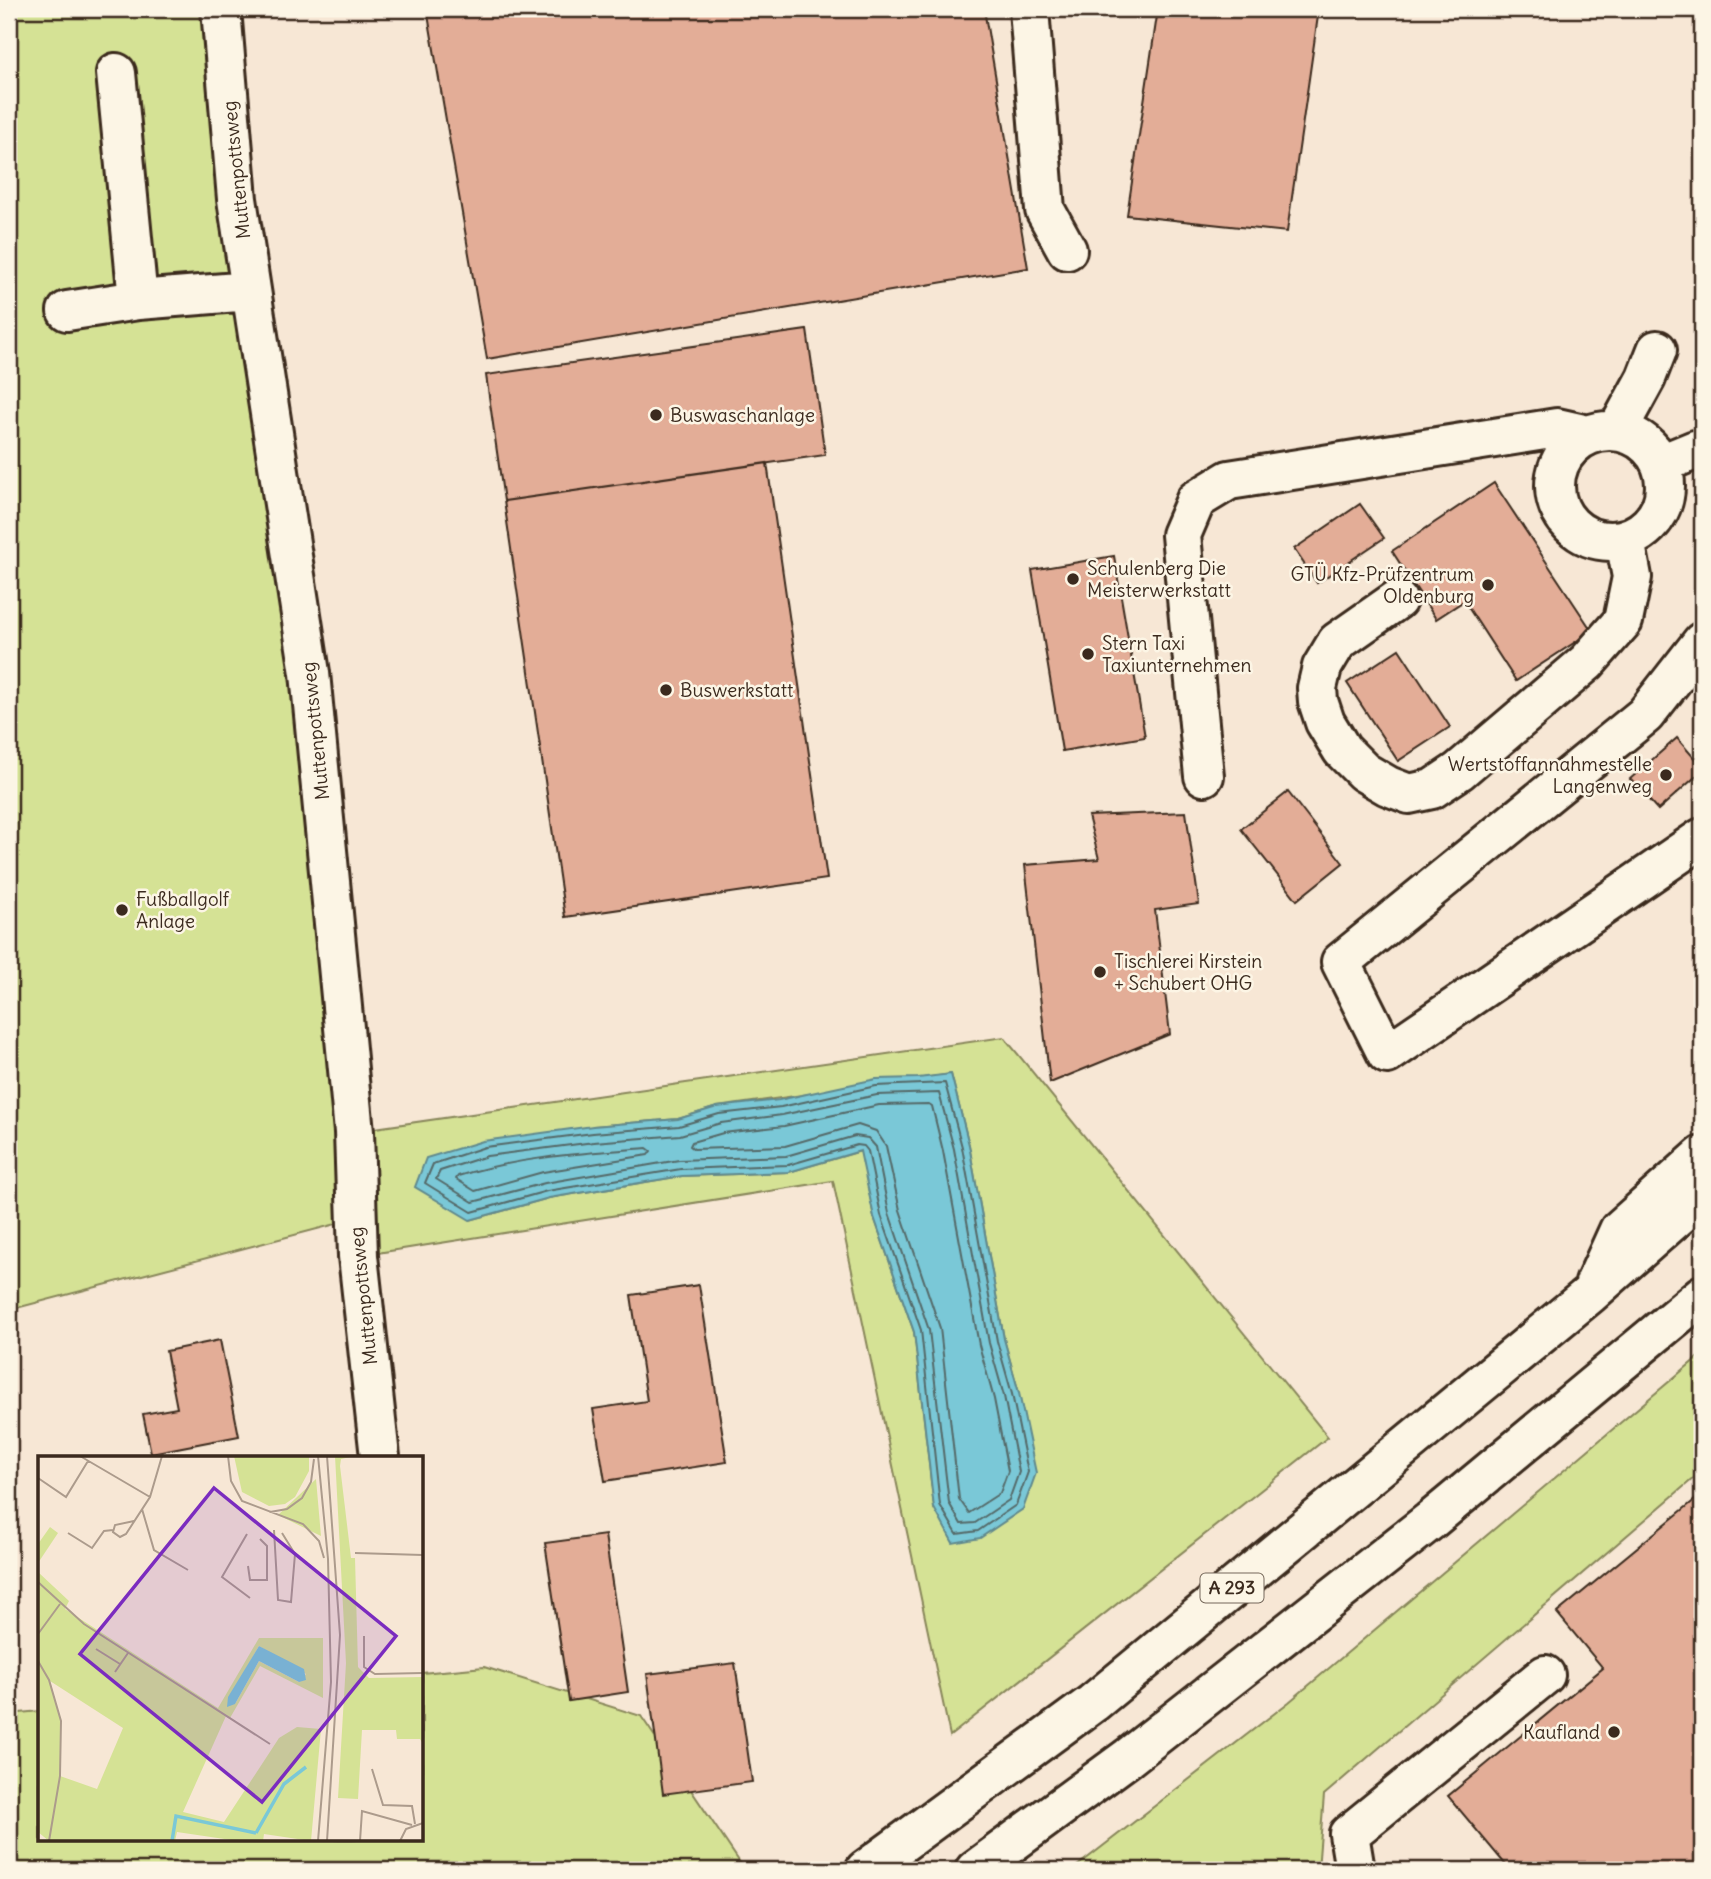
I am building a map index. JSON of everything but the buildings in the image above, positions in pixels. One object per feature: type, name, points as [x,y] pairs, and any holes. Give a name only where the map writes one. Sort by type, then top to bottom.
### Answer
[{"type":"main road","name":"Muttenpottsweg","points":[[221,9],[237,199],[310,673],[354,1132],[357,1243],[380,1456]]},
{"type":"main road","points":[[1029,9],[1045,210],[1067,250]]},
{"type":"main road","points":[[116,73],[138,300]]},
{"type":"main road","points":[[67,311],[138,300],[250,291]]},
{"type":"main road","points":[[1204,776],[1181,535],[1196,500],[1228,480],[1557,428],[1603,433],[1635,437],[1650,449],[1678,457],[1665,482],[1663,501],[1655,517],[1642,531],[1626,540],[1608,541],[1589,537],[1573,528],[1562,513],[1555,496],[1555,477],[1561,460],[1572,445],[1603,433],[1646,378],[1657,350]]},
{"type":"main road","points":[[1397,600],[1338,642],[1322,667],[1317,688],[1325,722],[1342,750],[1364,772],[1409,794],[1432,789],[1459,771],[1587,662],[1623,621],[1632,577],[1626,540]]},
{"type":"main road","points":[[1702,642],[1645,715],[1341,962],[1387,1054],[1702,838]]},
{"type":"main road","points":[[1590,1294],[1619,1230],[1702,1156]]},
{"type":"main road","name":"A 293","points":[[866,1870],[1093,1703],[1590,1294],[1702,1195]]},
{"type":"main road","points":[[975,1870],[1129,1757],[1430,1521],[1702,1295]]},
{"type":"main road","points":[[1355,1870],[1349,1835],[1545,1675]]},
{"type":"green space","points":[[9,9],[221,9],[354,1131],[1004,1037],[1328,1437],[950,1736],[833,1181],[358,1256],[355,1219],[9,1310]],"holes":[[[951,1074],[969,1145],[1004,1339],[1019,1393],[934,1508],[914,1332],[874,1217],[861,1151],[789,1172],[682,1176],[549,1198],[470,1220],[593,1126],[678,1119],[717,1107]]]},
{"type":"green space","points":[[1702,1354],[1702,1471],[1324,1795],[1318,1870],[1072,1870],[1289,1702]]},
{"type":"green space","points":[[484,1667],[641,1716],[745,1870],[9,1870],[9,1714],[38,1711],[38,1840],[424,1840],[424,1673]]},
{"type":"water","points":[[951,1074],[969,1145],[1004,1339],[1036,1473],[1023,1509],[980,1538],[953,1543],[934,1508],[914,1332],[874,1217],[860,1151],[789,1172],[682,1176],[549,1198],[470,1220],[415,1187],[426,1158],[483,1141],[593,1126],[678,1119],[717,1107],[779,1100],[876,1079]]},
{"type":"place","name":"Buswaschanlage","points":[[656,415]]},
{"type":"place","name":"Schulenberg Die Meisterwerkstatt","points":[[1073,579]]},
{"type":"place","name":"GTÜ Kfz-Prüfzentrum Oldenburg","points":[[1488,585]]},
{"type":"place","name":"Stern Taxi Taxiunternehmen","points":[[1088,654]]},
{"type":"place","name":"Buswerkstatt","points":[[666,690]]},
{"type":"place","name":"Wertstoffannahmestelle Langenweg","points":[[1666,775]]},
{"type":"place","name":"Fußballgolf Anlage","points":[[122,910]]},
{"type":"place","name":"Tischlerei Kirstein + Schubert OHG","points":[[1100,972]]},
{"type":"place","name":"Kaufland","points":[[1614,1732]]}]
